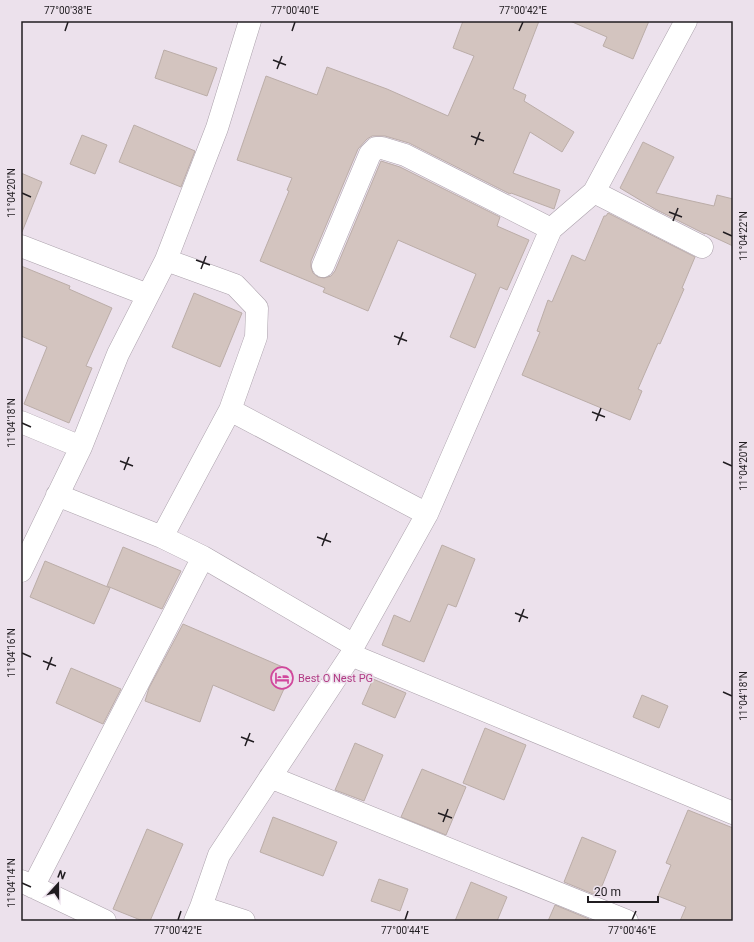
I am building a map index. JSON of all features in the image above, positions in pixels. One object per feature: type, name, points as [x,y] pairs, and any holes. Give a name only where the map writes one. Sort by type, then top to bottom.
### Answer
[{"type":"street","points":[[21,571],[81,447],[118,354],[166,260],[217,128],[250,21]]},
{"type":"street","points":[[244,921],[198,914],[218,855],[352,650],[427,514],[551,229],[594,192],[686,21]]},
{"type":"street","points":[[323,266],[370,154],[376,148],[382,148],[405,155],[551,229]]},
{"type":"street","points":[[594,192],[702,247]]},
{"type":"street","points":[[21,246],[148,295]]},
{"type":"street","points":[[162,537],[230,410],[256,337],[257,308],[235,285],[166,260]]},
{"type":"street","points":[[230,410],[427,514]]},
{"type":"street","points":[[21,422],[81,447]]},
{"type":"street","points":[[57,495],[162,537],[203,557],[352,650],[733,813]]},
{"type":"street","points":[[105,921],[27,884],[203,557]]},
{"type":"street","points":[[270,777],[627,921]]},
{"type":"building","points":[[463,21],[539,21],[513,89],[526,95],[524,101],[574,132],[562,152],[530,132],[513,173],[560,190],[554,209],[511,193],[510,194],[409,143],[385,136],[372,136],[367,139],[358,149],[311,261],[311,267],[313,273],[318,277],[324,278],[331,276],[335,271],[381,161],[400,167],[500,217],[497,226],[529,240],[507,290],[500,287],[475,348],[450,337],[476,274],[398,240],[368,311],[323,292],[325,288],[260,261],[289,191],[287,190],[292,178],[237,160],[266,76],[317,95],[327,67],[387,89],[448,116],[474,56],[453,48]]},
{"type":"building","points":[[570,21],[649,21],[633,59],[603,46],[607,37]]},
{"type":"building","points":[[164,50],[217,68],[207,96],[155,78]]},
{"type":"building","points":[[134,125],[195,151],[181,187],[119,162]]},
{"type":"building","points":[[82,135],[107,145],[95,174],[70,164]]},
{"type":"building","points":[[643,142],[674,157],[656,193],[714,206],[717,195],[733,199],[733,246],[655,209],[620,188]]},
{"type":"building","points":[[21,173],[42,182],[22,232],[21,232]]},
{"type":"building","points":[[608,213],[695,257],[682,288],[684,289],[638,389],[642,391],[630,420],[522,375],[540,332],[537,331],[548,300],[552,302],[572,255],[585,261],[604,216]]},
{"type":"building","points":[[21,266],[70,286],[69,289],[112,308],[86,366],[92,368],[69,423],[24,404],[47,347],[21,336]]},
{"type":"building","points":[[194,293],[242,313],[220,367],[172,347]]},
{"type":"building","points":[[442,545],[475,559],[456,607],[448,604],[424,662],[382,645],[394,615],[410,622]]},
{"type":"building","points":[[123,547],[181,571],[162,609],[107,586]]},
{"type":"building","points":[[45,561],[110,588],[94,624],[30,597]]},
{"type":"building","points":[[183,624],[292,671],[274,711],[213,685],[200,722],[145,701],[149,688]]},
{"type":"building","points":[[71,668],[121,689],[103,724],[56,703]]},
{"type":"building","points":[[373,679],[406,693],[395,718],[362,704]]},
{"type":"building","points":[[642,695],[668,706],[659,728],[633,717]]},
{"type":"building","points":[[485,728],[526,745],[504,800],[463,783]]},
{"type":"building","points":[[355,743],[383,755],[364,801],[335,790]]},
{"type":"building","points":[[422,769],[466,787],[446,835],[401,817]]},
{"type":"building","points":[[688,810],[733,828],[733,921],[680,921],[686,907],[658,896],[671,865],[666,863]]},
{"type":"building","points":[[273,817],[337,842],[323,876],[260,852]]},
{"type":"building","points":[[147,829],[183,844],[150,921],[143,921],[113,909]]},
{"type":"building","points":[[582,837],[616,851],[598,896],[564,882]]},
{"type":"building","points":[[379,879],[408,889],[400,911],[371,901]]},
{"type":"building","points":[[471,882],[507,897],[497,921],[455,921]]},
{"type":"building","points":[[555,905],[589,919],[588,921],[548,921]]},
{"type":"place","name":"Best O Nest PG","points":[[282,678]]}]
